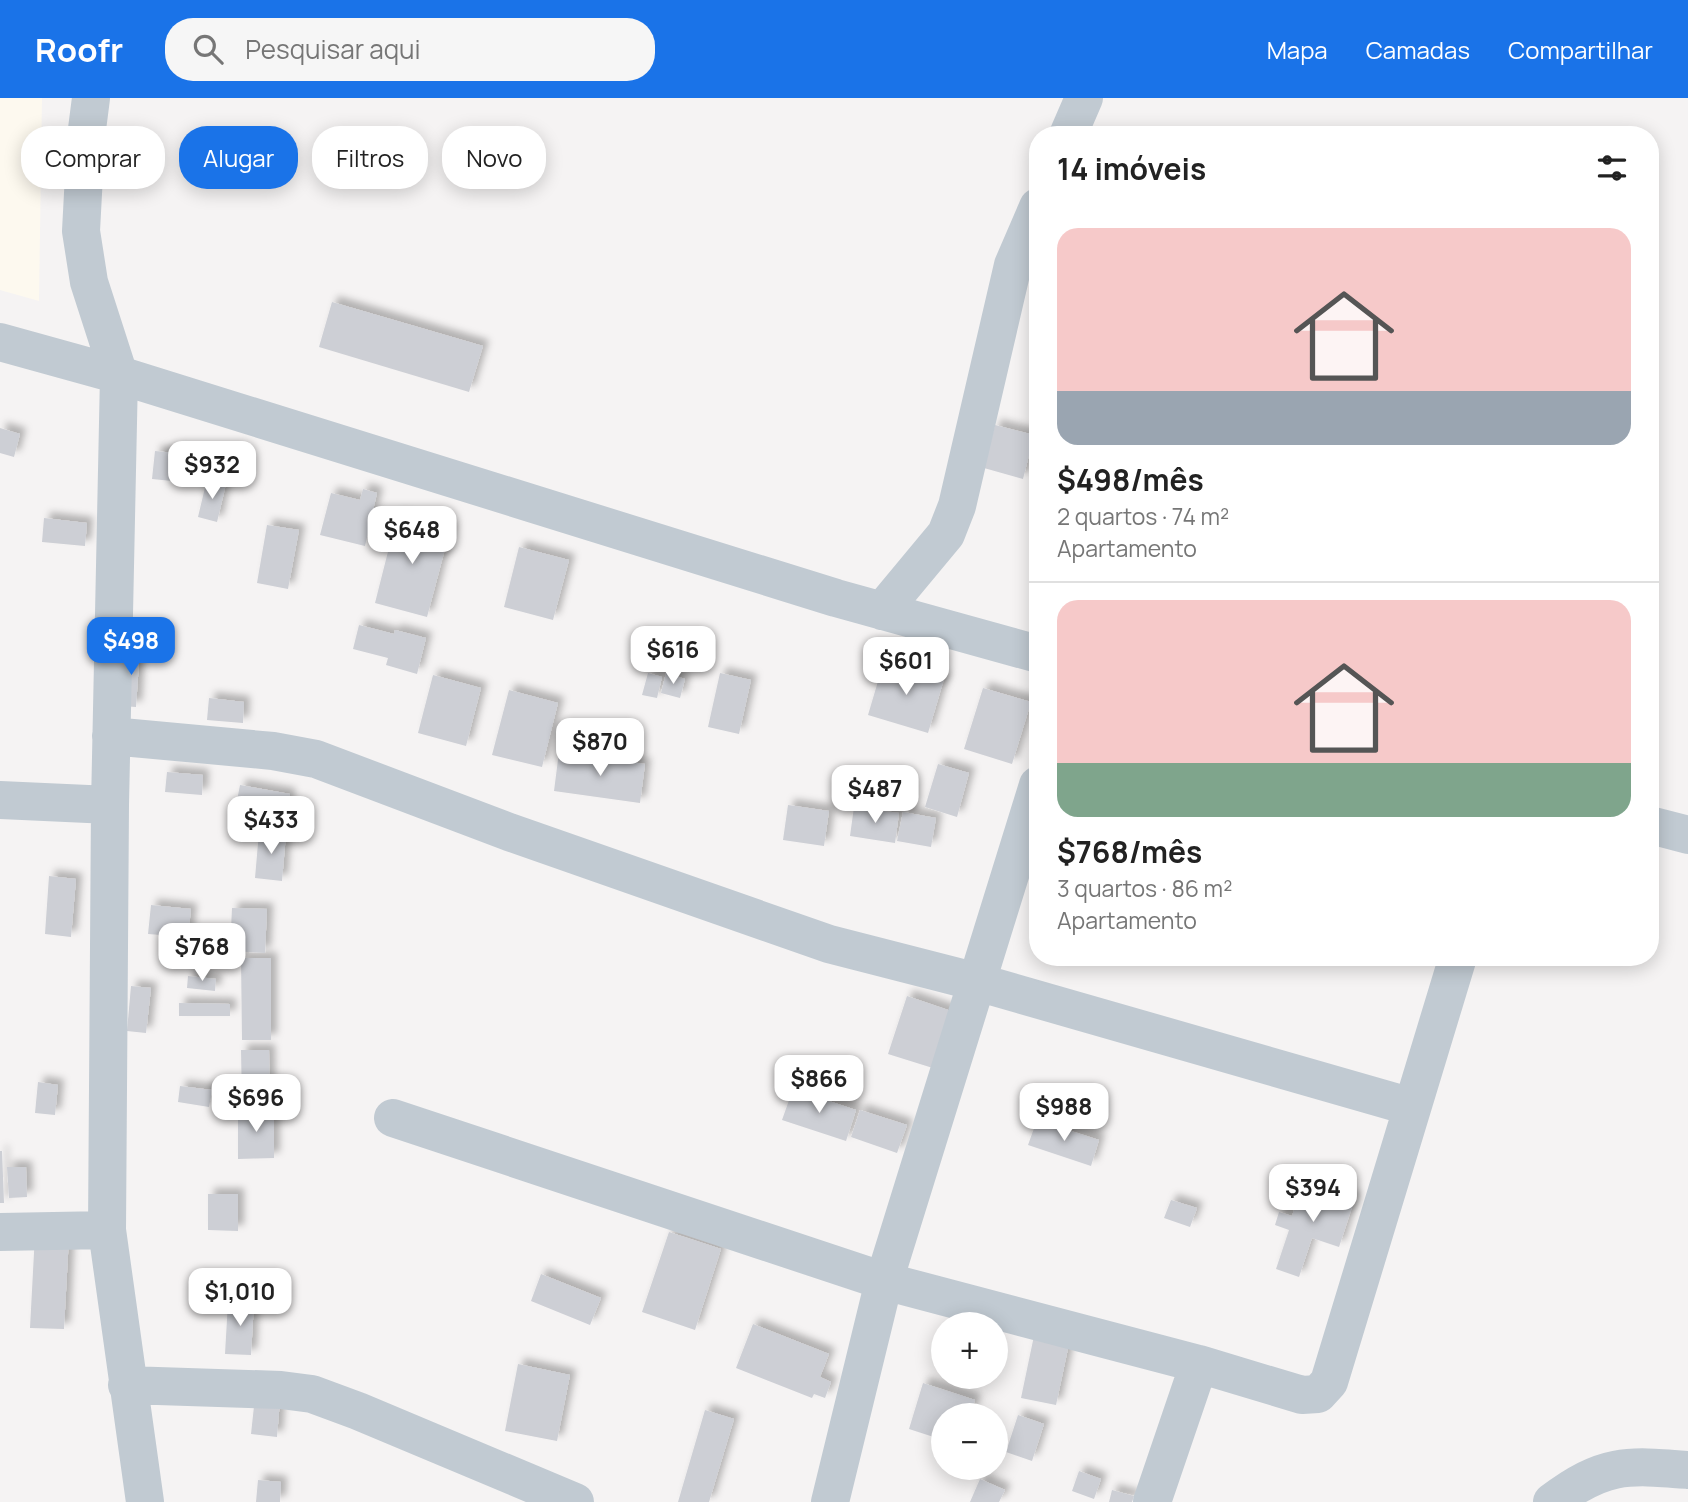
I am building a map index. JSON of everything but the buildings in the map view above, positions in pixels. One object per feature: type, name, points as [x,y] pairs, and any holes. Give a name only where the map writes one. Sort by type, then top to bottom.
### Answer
[{"type":"street","points":[[91,98],[86,137],[82,231],[89,282],[119,375],[110,805],[107,1230],[145,1502]]},
{"type":"street","points":[[1072,126],[1084,98]]},
{"type":"street","points":[[882,611],[946,534],[957,506],[1013,265],[1029,228]]},
{"type":"street","points":[[0,342],[119,375],[882,611],[1029,652]]},
{"type":"street","points":[[111,736],[273,751],[316,759],[509,832],[829,944],[978,982],[1412,1107]]},
{"type":"street","points":[[0,800],[110,805]]},
{"type":"street","points":[[830,1502],[884,1281],[1029,815]]},
{"type":"street","points":[[1659,827],[1688,835]]},
{"type":"street","points":[[393,1118],[884,1281],[1199,1364],[1302,1395],[1318,1394],[1329,1382],[1455,966]]},
{"type":"street","points":[[0,1232],[107,1230]]},
{"type":"street","points":[[1152,1502],[1199,1364]]},
{"type":"street","points":[[127,1385],[281,1390],[312,1394],[358,1410],[575,1502]]},
{"type":"street","points":[[1552,1502],[1601,1472],[1635,1466],[1688,1470]]},
{"type":"shaded area","points":[[0,98],[42,98],[42,126],[21,126],[21,189],[41,189],[39,301],[0,290]]}]
